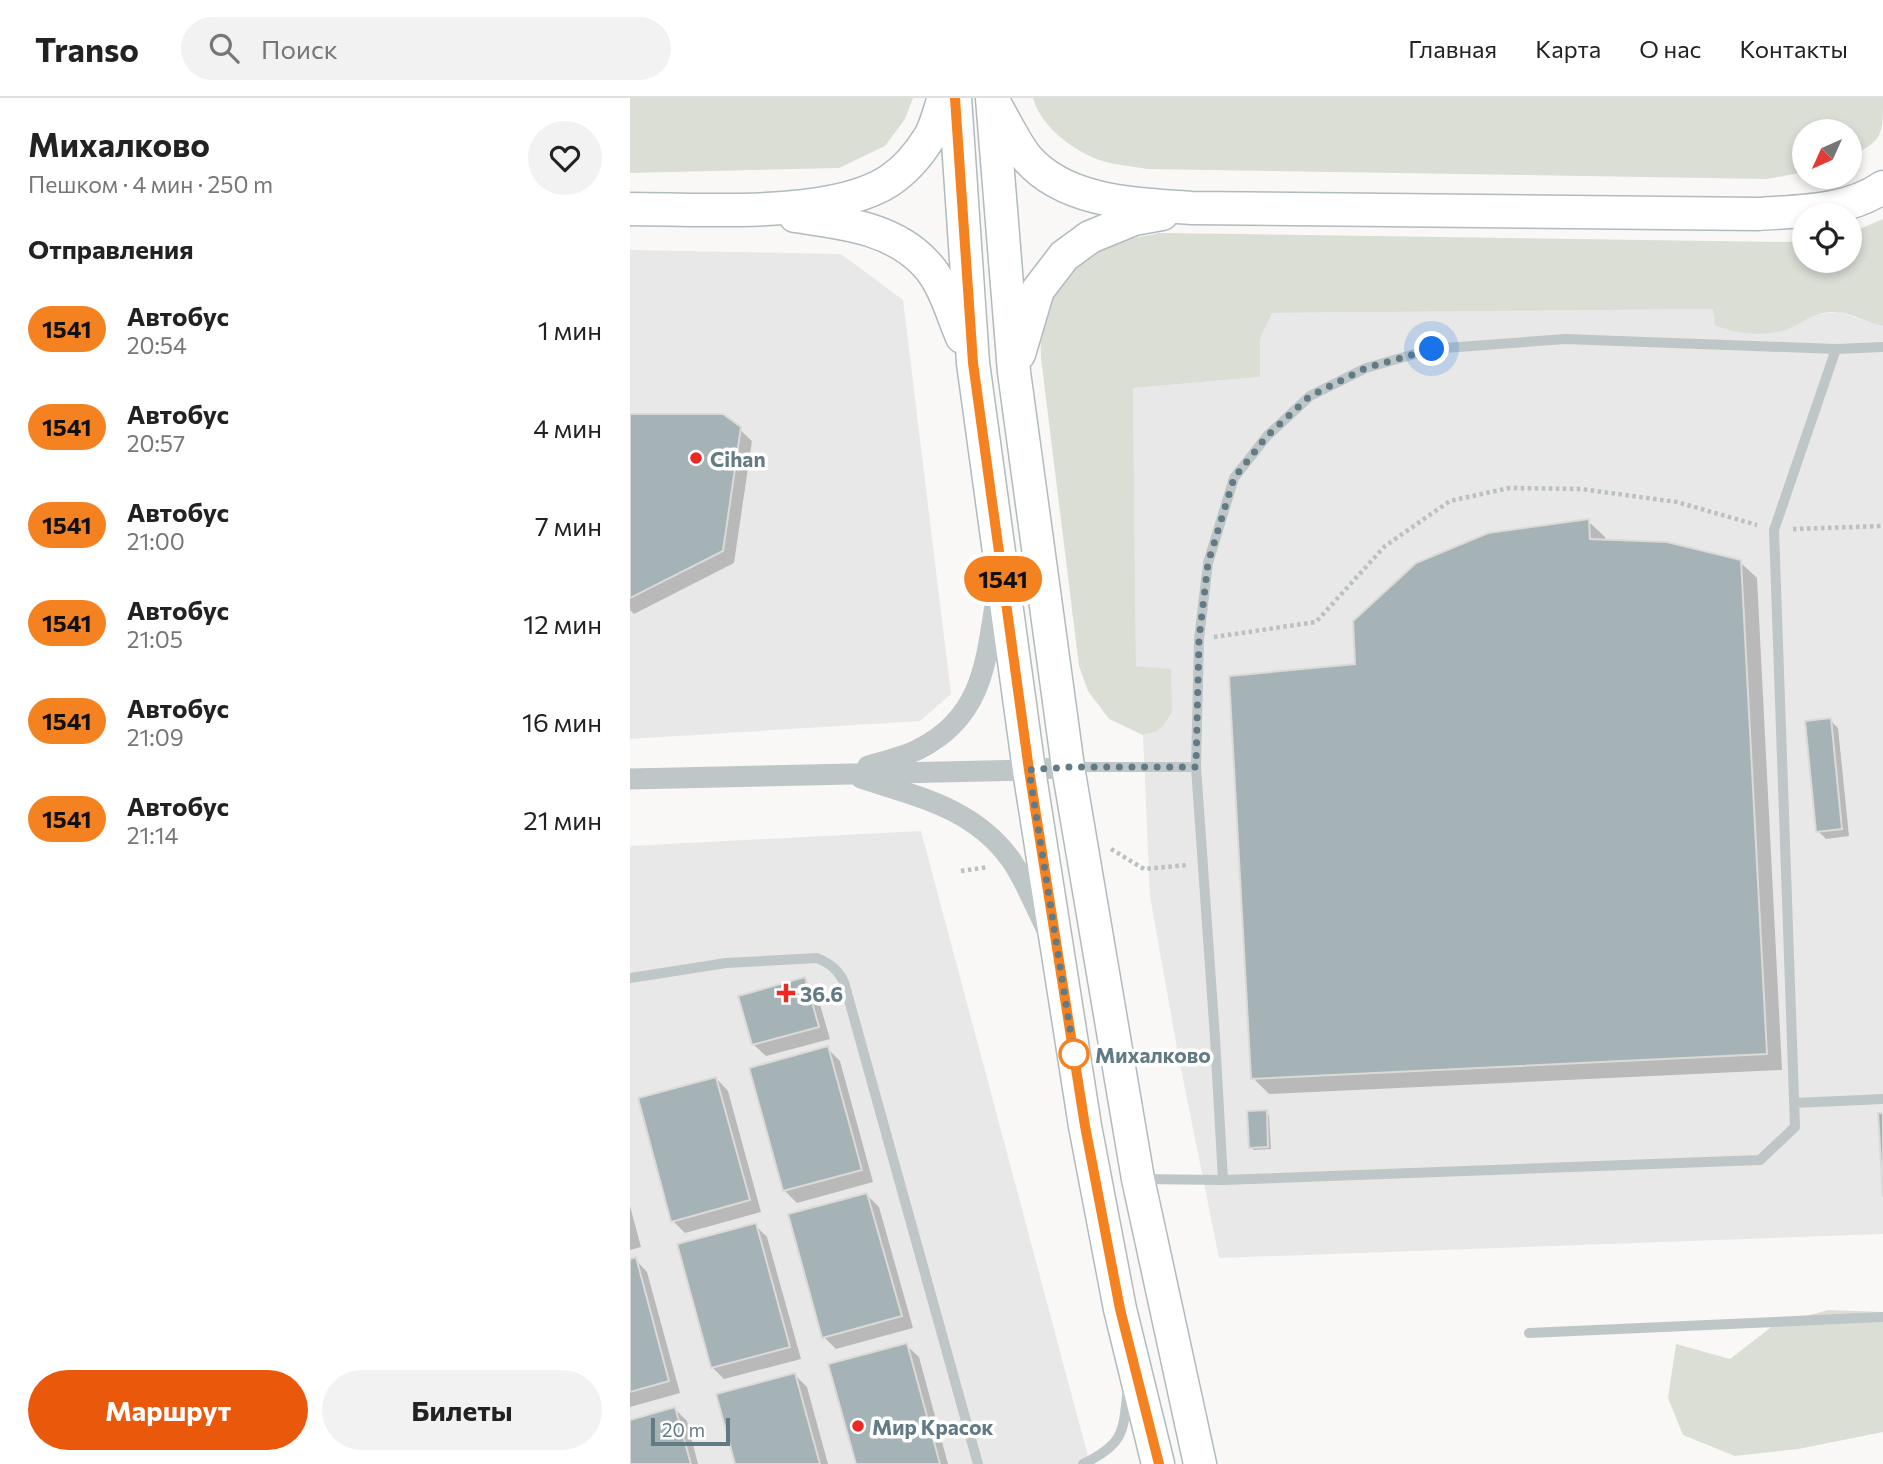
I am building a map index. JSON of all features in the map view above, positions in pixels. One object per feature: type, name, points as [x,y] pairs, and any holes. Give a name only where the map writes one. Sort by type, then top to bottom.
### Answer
[{"type":"street","points":[[630,209],[741,209],[813,205],[858,195],[889,181],[912,161],[931,137],[944,98]]},
{"type":"street","points":[[955,98],[973,363],[1029,770],[1085,1126],[1120,1309],[1158,1464]]},
{"type":"street","points":[[992,98],[1027,158],[1051,178],[1118,203],[1191,208],[1758,214],[1819,210],[1851,203],[1883,187]]},
{"type":"street","points":[[992,98],[1014,372],[1068,767],[1138,1179],[1199,1464]]},
{"type":"street","points":[[1014,372],[1038,290],[1064,257],[1090,237],[1134,219],[1191,208]]},
{"type":"street","points":[[741,209],[867,228],[904,246],[927,265],[939,285],[973,363]]},
{"type":"street","points":[[846,773],[918,750],[948,731],[968,708],[982,677],[1001,569]]},
{"type":"street","points":[[630,779],[1068,767]]},
{"type":"street","points":[[846,773],[943,806],[971,819],[992,837],[1013,862],[1056,948]]},
{"type":"lane","points":[[1223,1181],[1196,767],[1199,639],[1208,563],[1234,478],[1267,436],[1310,396],[1366,368],[1432,349],[1565,339],[1836,349],[1883,347]]},
{"type":"lane","points":[[1138,1179],[1223,1181],[1759,1160],[1795,1127],[1774,530],[1836,349]]},
{"type":"lane","points":[[1068,767],[1196,767]]},
{"type":"lane","points":[[630,978],[726,962],[817,958],[838,971],[844,982],[978,1464]]},
{"type":"lane","points":[[1794,1103],[1883,1099]]},
{"type":"lane","points":[[1529,1333],[1883,1317]]},
{"type":"lane","points":[[1083,1464],[1102,1455],[1116,1444],[1124,1427],[1131,1353]]},
{"type":"path","points":[[1199,639],[1315,622],[1385,546],[1450,501],[1509,488],[1581,489],[1677,502],[1774,530],[1883,526]]},
{"type":"path","points":[[1104,845],[1144,869],[1203,864]]},
{"type":"path","points":[[961,871],[998,865]]},
{"type":"shaded area","points":[[630,98],[913,98],[905,119],[885,146],[839,168],[630,173]]},
{"type":"shaded area","points":[[1033,98],[1883,98],[1879,135],[1862,150],[1862,119],[1792,119],[1792,174],[1767,179],[1148,169],[1100,160],[1075,148],[1049,126]]},
{"type":"shaded area","points":[[1883,219],[1883,326],[1848,314],[1828,312],[1782,331],[1752,334],[1715,325],[1713,309],[1272,313],[1260,339],[1260,377],[1133,388],[1136,666],[1171,669],[1172,712],[1163,726],[1155,732],[1143,735],[1109,719],[1088,691],[1079,666],[1041,358],[1041,331],[1049,303],[1064,278],[1085,257],[1122,240],[1159,233],[1792,242],[1792,273],[1862,273],[1862,228]]},
{"type":"shaded area","points":[[630,250],[841,254],[903,300],[951,694],[920,721],[630,739]]},
{"type":"shaded area","points":[[1714,309],[1716,325],[1790,328],[1811,315],[1838,312],[1883,326],[1883,1234],[1219,1258],[1150,896],[1143,735],[1155,732],[1171,670],[1136,666],[1133,388],[1260,377],[1260,339],[1272,313]]},
{"type":"shaded area","points":[[921,831],[1090,1464],[630,1464],[630,846]]},
{"type":"shaded area","points":[[1828,1310],[1883,1312],[1883,1432],[1798,1449],[1735,1456],[1683,1435],[1668,1398],[1676,1344],[1730,1359],[1774,1325]]},
{"type":"building","points":[[630,414],[723,414],[741,427],[723,551],[630,598]]},
{"type":"building","points":[[1589,519],[1590,539],[1667,542],[1741,560],[1767,1054],[1251,1079],[1229,676],[1355,664],[1353,621],[1416,563],[1488,533]]},
{"type":"building","points":[[1831,718],[1842,829],[1816,832],[1805,721]]},
{"type":"building","points":[[805,977],[819,1027],[752,1045],[738,996]]},
{"type":"building","points":[[828,1046],[862,1170],[783,1191],[749,1068]]},
{"type":"building","points":[[716,1077],[750,1200],[671,1222],[638,1098]]},
{"type":"building","points":[[1267,1110],[1268,1147],[1249,1148],[1247,1111]]},
{"type":"building","points":[[1878,1113],[1883,1113],[1883,1197]]},
{"type":"building","points":[[867,1193],[902,1316],[822,1338],[788,1214]]},
{"type":"building","points":[[756,1223],[790,1347],[711,1368],[677,1244]]},
{"type":"building","points":[[636,1257],[669,1381],[630,1392],[630,1259]]},
{"type":"building","points":[[907,1343],[940,1464],[856,1464],[828,1364]]},
{"type":"building","points":[[795,1373],[820,1464],[735,1464],[716,1394]]},
{"type":"building","points":[[675,1407],[691,1464],[630,1464],[630,1420]]},
{"type":"bus line","name":"1541","points":[[955,98],[973,363],[1029,770],[1085,1126],[1120,1309],[1159,1464]]},
{"type":"place","name":"Cihan","points":[[696,458]]},
{"type":"place","name":"36.6","points":[[786,993]]},
{"type":"place","name":"Михалково","points":[[1074,1054]]},
{"type":"place","name":"Мир Красок","points":[[858,1426]]},
{"type":"route","points":[[1074,1054],[1029,770],[1068,767],[1196,767],[1199,639],[1208,563],[1234,478],[1267,436],[1310,396],[1366,368],[1432,349]]}]
